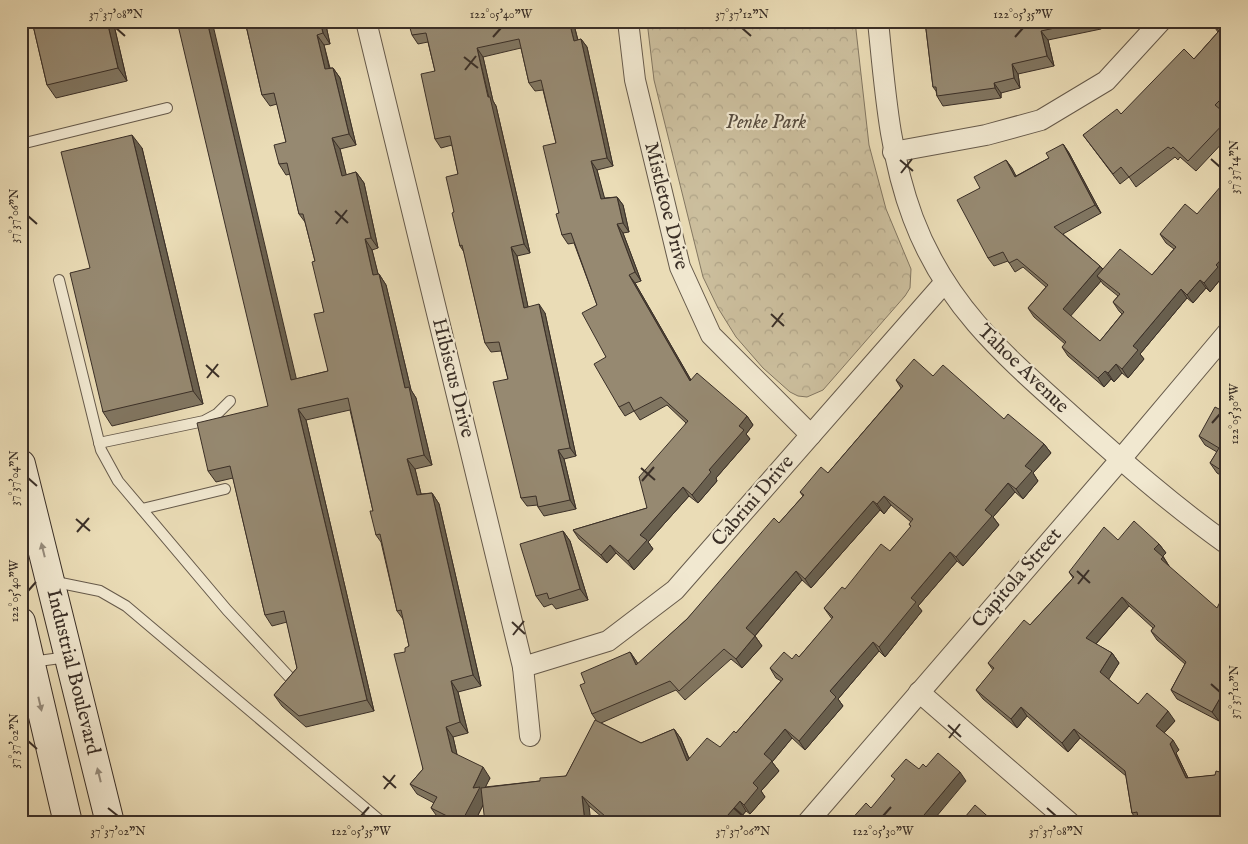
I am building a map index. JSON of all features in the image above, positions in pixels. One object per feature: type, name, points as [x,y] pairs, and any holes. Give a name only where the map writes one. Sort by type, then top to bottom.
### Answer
[{"type":"main road","name":"Industrial Boulevard","points":[[21,464],[110,823]]},
{"type":"main road","name":"Industrial Boulevard","points":[[21,622],[26,663],[68,823]]},
{"type":"street","name":"Hibiscus Drive","points":[[366,21],[523,667],[530,736]]},
{"type":"street","name":"Mistletoe Drive","points":[[628,21],[635,80],[680,267],[711,335],[811,435]]},
{"type":"street","name":"Tahoe Avenue","points":[[878,21],[893,152],[913,219],[945,282],[979,330],[1002,354],[1120,460],[1192,519],[1227,544]]},
{"type":"street","points":[[893,152],[986,135],[1041,120],[1106,81],[1161,21]]},
{"type":"street","name":"Cabrini Drive","points":[[523,667],[608,641],[675,590],[945,282]]},
{"type":"street","name":"Capitola Street","points":[[807,823],[1227,333]]},
{"type":"street","points":[[919,692],[1069,822]]},
{"type":"lane","points":[[21,144],[167,108]]},
{"type":"lane","points":[[59,280],[99,443],[118,481],[227,610],[293,681]]},
{"type":"lane","points":[[99,443],[204,420],[217,414],[230,402]]},
{"type":"lane","points":[[142,509],[225,489]]},
{"type":"lane","points":[[50,581],[100,592],[126,606],[383,823]]},
{"type":"lane","points":[[26,663],[69,657]]},
{"type":"green space","name":"Penke Park","points":[[647,21],[855,21],[869,145],[886,209],[911,269],[910,288],[823,390],[807,397],[798,396],[790,392],[763,368],[736,337],[718,308],[703,277],[654,80]]},
{"type":"building","points":[[32,21],[107,21],[118,68],[47,85]]},
{"type":"building","points":[[177,21],[207,21],[291,380],[328,371],[314,314],[324,312],[312,262],[315,261],[303,214],[299,214],[287,163],[279,164],[274,145],[286,142],[274,93],[262,95],[245,21],[320,21],[323,33],[317,35],[325,69],[333,68],[349,134],[332,138],[342,176],[356,172],[371,238],[365,239],[373,275],[379,274],[405,388],[409,387],[424,455],[407,459],[417,495],[432,493],[473,675],[451,681],[460,722],[446,727],[452,752],[483,767],[473,788],[480,787],[461,823],[431,808],[437,797],[410,784],[423,769],[394,654],[405,652],[405,648],[409,646],[401,610],[397,611],[380,534],[376,535],[370,511],[373,511],[348,398],[298,409],[367,700],[299,716],[274,695],[297,668],[284,611],[265,615],[230,466],[208,471],[197,423],[268,406]]},
{"type":"building","points":[[408,21],[474,21],[474,23],[490,21],[491,24],[502,21],[569,21],[574,41],[581,39],[607,158],[591,161],[601,199],[617,197],[623,223],[617,224],[635,272],[629,275],[690,381],[697,373],[747,416],[739,426],[744,430],[709,470],[711,472],[692,495],[683,487],[640,535],[647,540],[628,561],[610,545],[601,555],[573,530],[647,508],[639,477],[688,421],[661,397],[634,411],[629,402],[619,407],[594,364],[606,357],[582,313],[597,305],[571,233],[562,235],[556,214],[559,213],[543,146],[556,143],[541,80],[529,83],[519,39],[477,48],[524,244],[511,247],[524,308],[539,304],[570,448],[558,450],[570,500],[538,507],[536,496],[521,498],[493,382],[508,379],[499,342],[485,343],[462,245],[460,246],[452,213],[454,212],[446,177],[458,174],[450,136],[435,139],[421,74],[435,71],[426,33],[412,35]]},
{"type":"building","points":[[925,21],[1087,21],[1041,31],[1047,56],[1012,64],[1014,78],[994,83],[995,88],[937,96],[936,87],[933,87]]},
{"type":"building","points":[[1211,21],[1227,21],[1227,93],[1215,105],[1227,115],[1227,120],[1188,161],[1173,147],[1171,149],[1168,147],[1129,177],[1121,167],[1113,174],[1083,135],[1117,109],[1121,114],[1184,49],[1194,59],[1219,31]]},
{"type":"building","points":[[132,135],[193,391],[103,412],[70,273],[90,268],[61,152]]},
{"type":"building","points":[[1063,144],[1095,205],[1054,227],[1100,266],[1063,309],[1100,341],[1124,312],[1113,302],[1120,294],[1097,276],[1120,249],[1152,275],[1176,247],[1160,234],[1185,204],[1197,214],[1227,179],[1227,253],[1216,265],[1218,267],[1204,283],[1200,280],[1187,295],[1181,289],[1133,346],[1138,350],[1122,369],[1116,364],[1108,373],[1105,371],[1098,378],[1062,347],[1066,342],[1028,308],[1048,285],[1017,259],[1009,263],[1003,252],[988,258],[957,200],[980,188],[974,177],[1006,160],[1015,177],[1049,158],[1046,153]]},
{"type":"building","points":[[914,359],[933,376],[943,365],[1004,419],[1008,414],[1044,444],[1025,466],[1032,471],[1016,489],[1008,483],[985,510],[992,516],[956,557],[950,552],[911,598],[916,602],[879,647],[873,642],[830,691],[836,697],[799,741],[785,729],[764,754],[772,761],[753,783],[758,788],[744,805],[740,801],[721,823],[716,823],[712,819],[709,823],[613,823],[582,796],[585,823],[485,823],[481,788],[540,781],[540,778],[566,776],[595,720],[641,743],[674,729],[687,761],[707,738],[720,747],[734,731],[736,733],[783,679],[770,668],[784,652],[792,659],[796,654],[799,657],[833,617],[824,608],[842,587],[845,589],[881,544],[890,551],[911,526],[909,524],[913,519],[884,496],[877,504],[873,501],[805,579],[796,571],[746,628],[755,636],[736,659],[724,649],[679,691],[670,681],[592,714],[580,685],[585,683],[581,673],[630,652],[636,665],[687,619],[774,518],[779,523],[804,495],[800,492],[821,467],[828,473],[903,386],[896,380]]},
{"type":"building","points":[[1215,407],[1227,413],[1227,474],[1210,463],[1219,448],[1199,436]]},
{"type":"building","points":[[1134,521],[1159,544],[1154,549],[1163,557],[1161,559],[1217,608],[1220,602],[1227,606],[1227,686],[1212,712],[1171,690],[1186,662],[1151,631],[1155,626],[1122,597],[1086,638],[1112,653],[1100,672],[1138,704],[1147,693],[1168,711],[1156,726],[1173,740],[1170,744],[1186,778],[1215,775],[1216,771],[1227,774],[1227,823],[1139,823],[1137,812],[1132,813],[1125,771],[1074,729],[1062,743],[1021,707],[1011,719],[976,690],[994,668],[988,663],[1024,620],[1030,625],[1074,577],[1069,572],[1104,527],[1118,540]]},
{"type":"building","points":[[563,531],[580,589],[549,599],[547,593],[536,596],[520,544]]},
{"type":"building","points":[[938,753],[960,772],[924,815],[934,823],[852,823],[850,821],[866,803],[871,808],[895,779],[891,776],[906,759],[919,769],[923,764],[926,767]]},
{"type":"building","points":[[975,805],[994,822],[960,823]]}]
